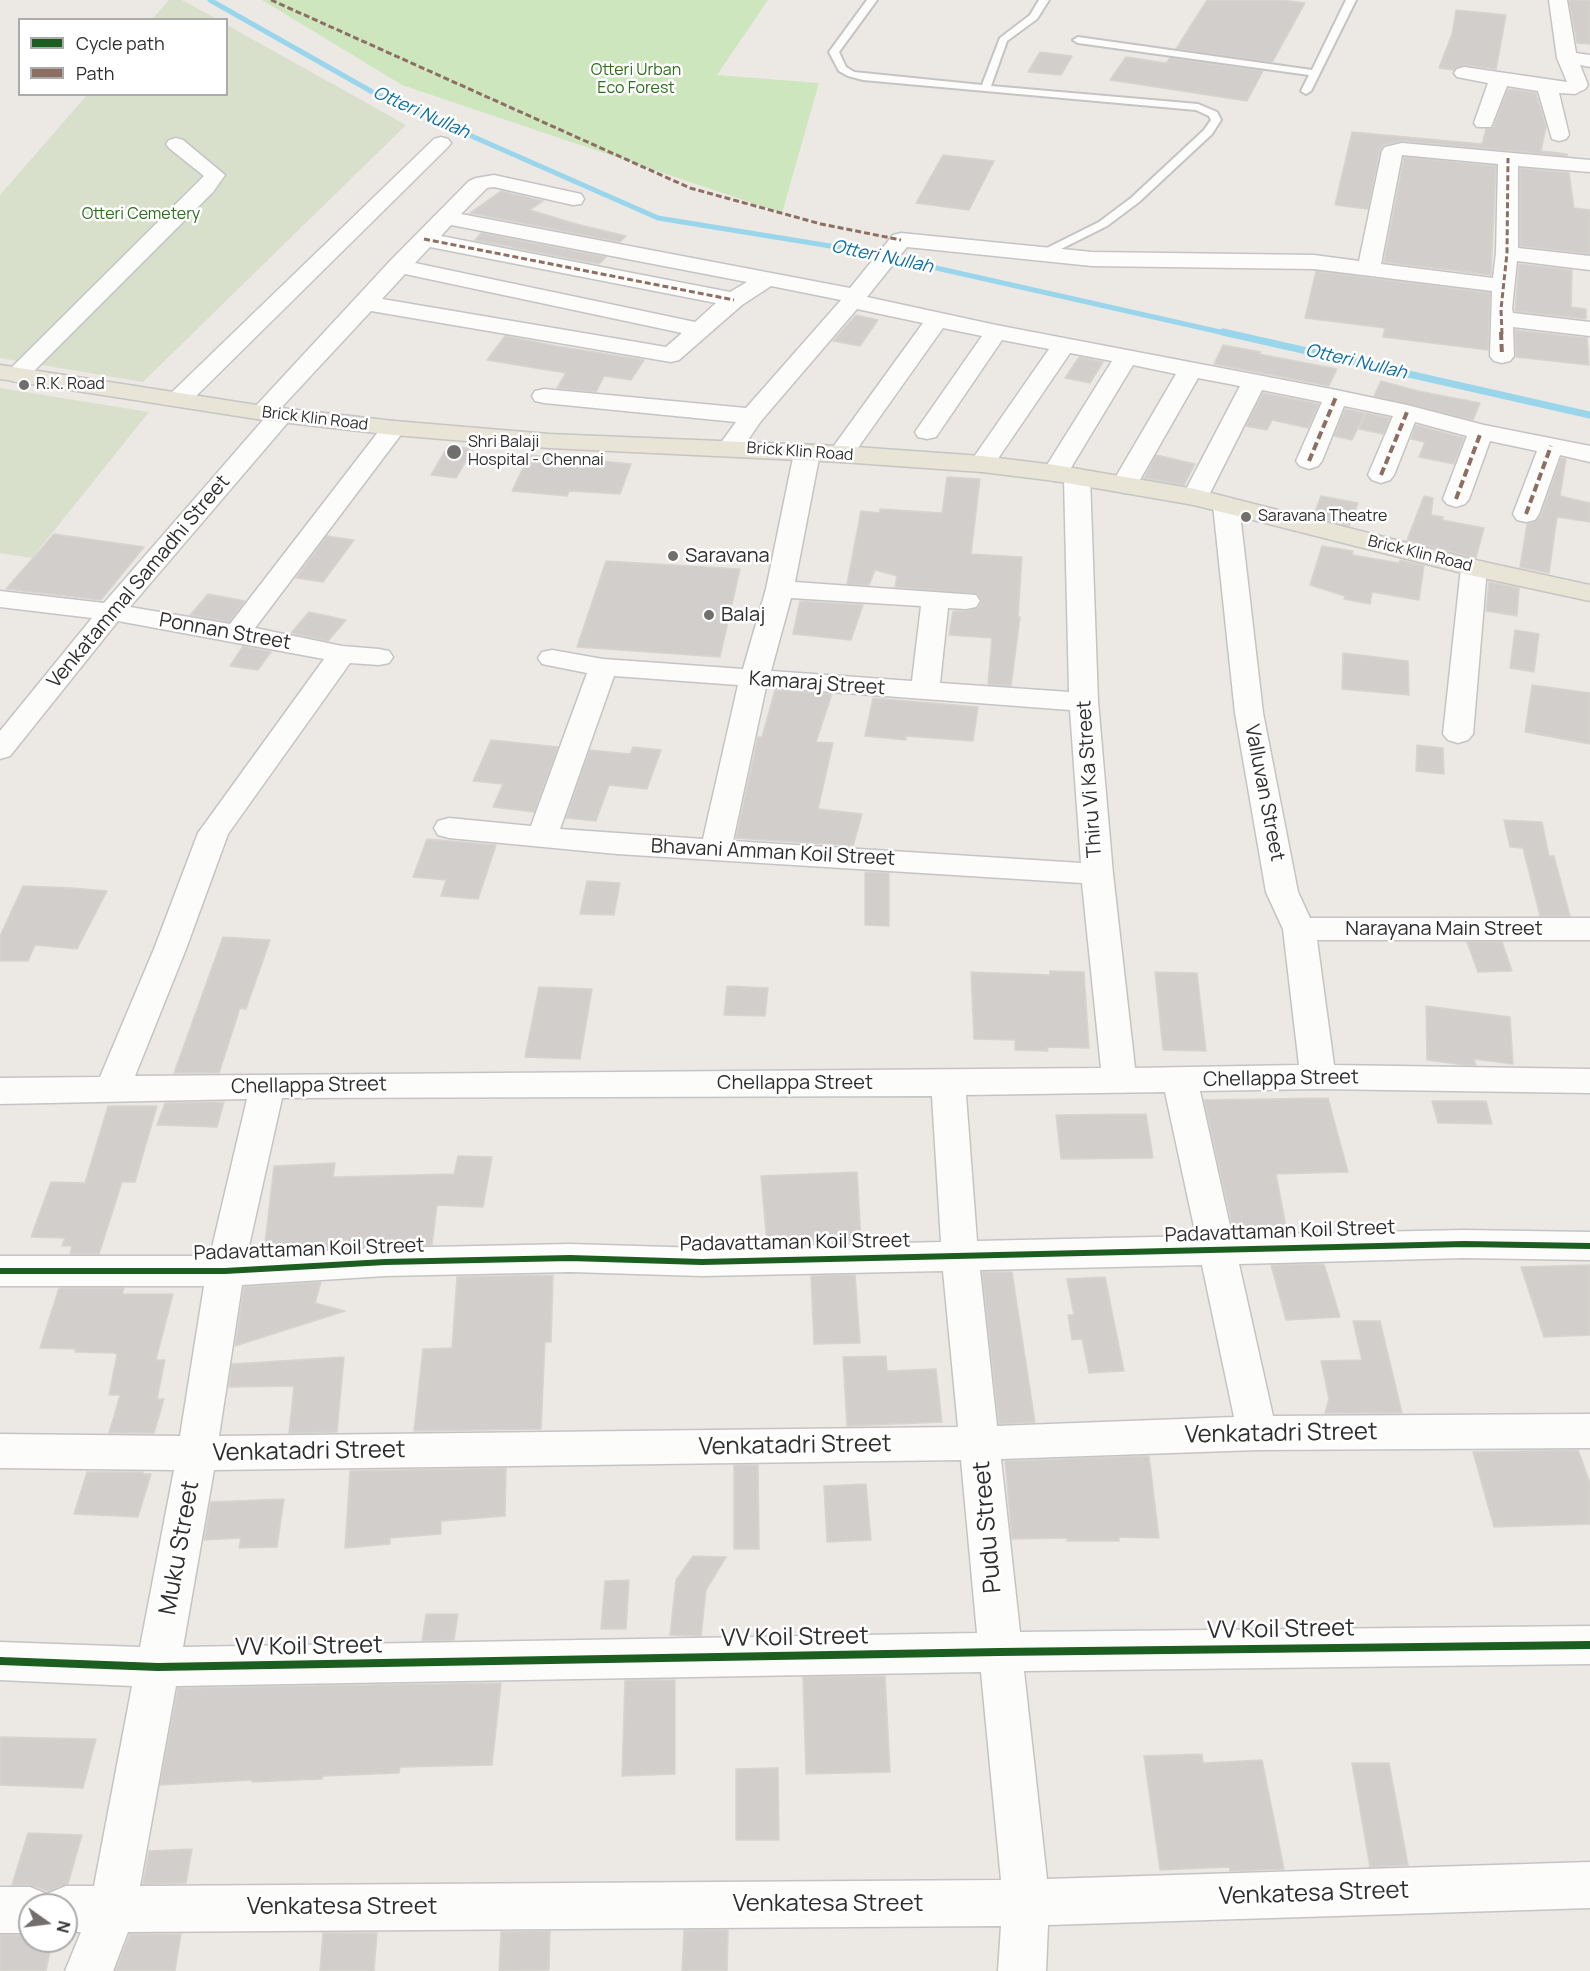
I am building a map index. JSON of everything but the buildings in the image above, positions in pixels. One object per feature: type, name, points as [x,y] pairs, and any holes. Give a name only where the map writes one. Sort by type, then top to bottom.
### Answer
[{"type":"main road","name":"Brick Klin Road","points":[[8,373],[272,415],[394,428],[549,441],[841,454],[982,464],[1066,475],[1195,497],[1474,568],[1590,593]]},
{"type":"street","points":[[1464,73],[1568,89],[1578,85],[1567,58],[1558,0]]},
{"type":"street","points":[[1567,58],[1590,61]]},
{"type":"street","points":[[1484,123],[1499,79]]},
{"type":"street","points":[[1547,86],[1559,135]]},
{"type":"street","points":[[179,399],[441,143]]},
{"type":"street","points":[[8,373],[206,188],[215,175],[176,144]]},
{"type":"street","points":[[1369,269],[1392,151],[1402,149],[1590,166]]},
{"type":"street","points":[[1502,356],[1501,309],[1507,253],[1508,158]]},
{"type":"street","name":"Venkatammal Samadhi Street","points":[[0,750],[365,303],[476,185],[494,181],[572,208]]},
{"type":"street","points":[[445,216],[768,278],[937,320],[1336,397],[1407,412],[1481,432],[1590,454]]},
{"type":"street","points":[[628,231],[675,241]]},
{"type":"street","points":[[424,238],[734,300]]},
{"type":"street","points":[[730,448],[752,416],[902,240],[1041,255],[1113,260],[1314,262],[1502,286]]},
{"type":"street","points":[[1507,253],[1590,263]]},
{"type":"street","points":[[398,266],[700,330]]},
{"type":"street","points":[[365,303],[672,355],[734,300],[768,278]]},
{"type":"street","points":[[1502,319],[1590,329]]},
{"type":"street","points":[[841,454],[937,320]]},
{"type":"street","points":[[927,432],[996,332]]},
{"type":"street","points":[[982,464],[1064,345]]},
{"type":"street","points":[[1066,475],[1126,357]]},
{"type":"street","points":[[1124,485],[1191,369]]},
{"type":"street","points":[[1195,497],[1254,381]]},
{"type":"street","points":[[544,396],[752,416]]},
{"type":"street","points":[[1309,461],[1336,397]]},
{"type":"street","points":[[1382,475],[1407,412]]},
{"type":"street","points":[[237,633],[394,428]]},
{"type":"street","points":[[1456,499],[1481,432]]},
{"type":"street","points":[[1526,514],[1551,446]]},
{"type":"street","points":[[716,848],[754,679],[780,589],[807,453]]},
{"type":"street","name":"Thiru Vi Ka Street","points":[[1066,475],[1097,874],[1119,1080]]},
{"type":"street","name":"Valluvan Street","points":[[1226,505],[1249,713],[1282,892],[1299,929],[1318,1077]]},
{"type":"street","points":[[1458,734],[1474,568]]},
{"type":"street","points":[[780,589],[966,600]]},
{"type":"street","name":"Ponnan Street","points":[[0,599],[111,612],[237,633],[342,654],[379,657]]},
{"type":"street","points":[[924,691],[936,599]]},
{"type":"street","points":[[112,1089],[170,949],[213,833],[342,654]]},
{"type":"street","name":"Kamaraj Street","points":[[552,658],[603,668],[1084,702]]},
{"type":"street","points":[[542,837],[603,668]]},
{"type":"street","name":"Bhavani Amman Koil Street","points":[[448,828],[617,844],[716,848],[1097,874]]},
{"type":"street","name":"Narayana Main Street","points":[[1299,929],[1590,929]]},
{"type":"street","name":"Chellappa Street","points":[[0,1091],[267,1086],[948,1083],[1318,1077],[1590,1081]]},
{"type":"street","points":[[1180,1080],[1257,1433]]},
{"type":"street","name":"Pudu Street","points":[[948,1083],[960,1257],[1026,1903],[1022,1971]]},
{"type":"street","name":"Muku Street","points":[[89,1971],[113,1909],[197,1453],[225,1271],[267,1086]]},
{"type":"street","name":"Padavattaman Koil Street","points":[[0,1271],[225,1271],[385,1262],[570,1258],[702,1262],[1464,1244],[1590,1246]]},
{"type":"street","name":"Venkatadri Street","points":[[0,1451],[197,1453],[980,1443],[1257,1433],[1590,1431]]},
{"type":"street","name":"VV Koil Street","points":[[0,1661],[158,1667],[999,1652],[1590,1645]]},
{"type":"street","name":"Venkatesa Street","points":[[78,1909],[1026,1903],[1590,1885]]},
{"type":"street","points":[[0,1910],[18,1910]]},
{"type":"lane","points":[[872,0],[834,52],[842,69],[863,77],[1198,107],[1207,110],[1216,120],[1208,132],[1135,200],[1103,224],[1041,255]]},
{"type":"lane","points":[[986,88],[988,76],[1003,40],[1034,17],[1044,0]]},
{"type":"lane","points":[[1306,90],[1351,0]]},
{"type":"lane","points":[[1078,40],[1315,74]]},
{"type":"green space","points":[[169,0],[182,0],[215,18],[153,18]]},
{"type":"green space","name":"Otteri Urban Eco Forest","points":[[262,0],[768,0],[717,75],[819,83],[782,213],[402,85]]},
{"type":"green space","name":"Otteri Cemetery","points":[[228,26],[406,125],[143,382],[0,358],[0,195],[86,96],[228,96]]},
{"type":"green space","points":[[0,388],[149,412],[32,558],[0,553]]},
{"type":"waterway","name":"Otteri Nullah","points":[[210,0],[376,94],[658,218],[861,251],[1229,334]]},
{"type":"waterway","name":"Otteri Nullah","points":[[1223,332],[1590,415]]},
{"type":"marked path","points":[[271,0],[690,188],[821,224],[901,240]]},
{"type":"marked path","points":[[1502,356],[1501,309],[1507,253],[1508,158]]},
{"type":"marked path","points":[[424,239],[734,300]]},
{"type":"marked path","points":[[1309,461],[1336,397]]},
{"type":"marked path","points":[[1381,475],[1407,412]]},
{"type":"marked path","points":[[1456,499],[1481,432]]},
{"type":"marked path","points":[[1526,514],[1551,446]]},
{"type":"cycle path","points":[[0,1271],[225,1271],[385,1262],[570,1258],[702,1262],[1464,1244],[1590,1246]]},
{"type":"cycle path","points":[[0,1661],[158,1667],[999,1652],[1590,1645]]},
{"type":"place","name":"R.K. Road","points":[[24,385]]},
{"type":"place","name":"Shri Balaji Hospital - Chennai","points":[[454,452]]},
{"type":"place","name":"Saravana Theatre","points":[[1246,517]]},
{"type":"place","name":"Saravana","points":[[673,556]]},
{"type":"place","name":"Balaj","points":[[709,615]]}]
